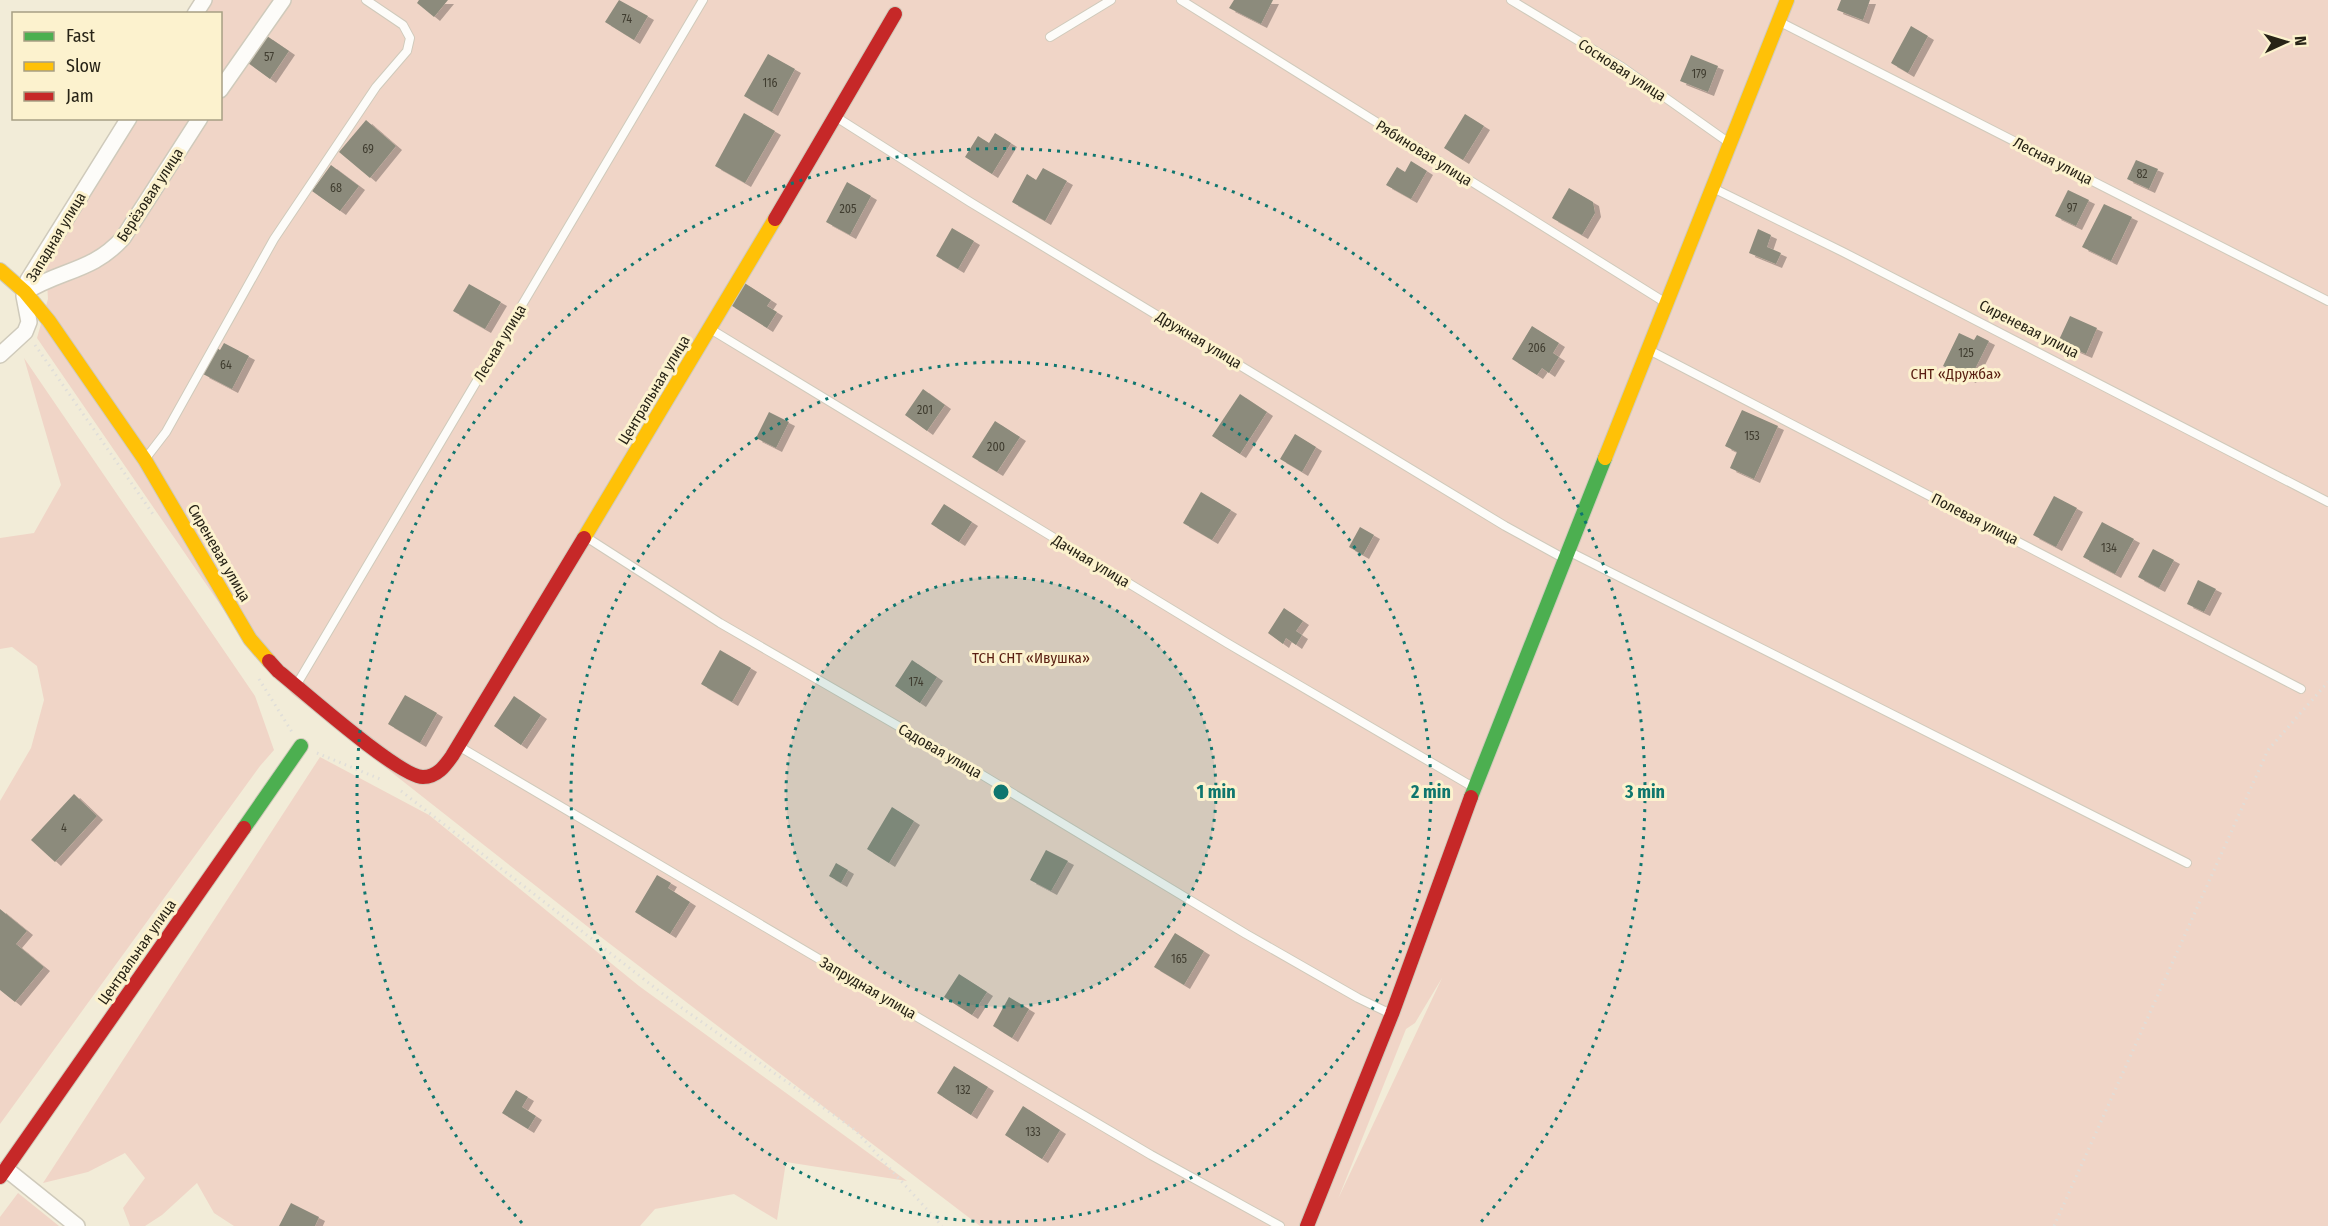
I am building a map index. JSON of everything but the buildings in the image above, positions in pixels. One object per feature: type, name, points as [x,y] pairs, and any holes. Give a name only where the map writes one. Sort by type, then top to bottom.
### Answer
[{"type":"street","points":[[222,87],[283,0]]},
{"type":"street","points":[[1307,1226],[1392,1014],[1474,788],[1787,0]]},
{"type":"street","name":"Центральная улица","points":[[432,777],[445,767],[585,537],[895,14]]},
{"type":"street","name":"Западная улица","points":[[25,332],[29,322],[24,296],[28,280],[128,120]]},
{"type":"street","name":"Берёзовая улица","points":[[26,292],[45,280],[90,265],[113,249],[123,238],[199,120]]},
{"type":"street","name":"Сиреневая улица","points":[[0,270],[26,292],[66,345],[145,460],[250,639],[278,671],[394,765],[405,772],[425,778],[432,777]]},
{"type":"street","points":[[0,355],[25,332]]},
{"type":"street","name":"Центральная улица","points":[[3,1173],[301,746]]},
{"type":"street","points":[[3,1173],[77,1226]]},
{"type":"lane","points":[[145,460],[166,432],[274,239],[376,87],[407,51],[410,38],[403,25],[366,0]]},
{"type":"lane","name":"Лесная улица","points":[[297,686],[704,0]]},
{"type":"lane","points":[[1050,37],[1111,0]]},
{"type":"lane","name":"Рябиновая улица","points":[[1181,0],[1667,304]]},
{"type":"lane","name":"Сосновая улица","points":[[1511,0],[1622,68],[1730,144]]},
{"type":"lane","name":"Лесная улица","points":[[1779,22],[2328,301]]},
{"type":"lane","name":"Дружная улица","points":[[835,117],[970,202],[1505,526],[2187,863]]},
{"type":"lane","name":"Сиреневая улица","points":[[1713,188],[1843,252],[2328,502]]},
{"type":"lane","name":"Дачная улица","points":[[710,329],[1227,643],[1474,788]]},
{"type":"lane","name":"Полевая улица","points":[[1649,350],[2301,689]]},
{"type":"lane","name":"Садовая улица","points":[[585,537],[720,623],[969,767],[1246,934],[1358,998],[1392,1014]]},
{"type":"lane","name":"Запрудная улица","points":[[458,746],[1151,1155],[1280,1226]]},
{"type":"path","points":[[25,332],[159,524]]},
{"type":"path","points":[[256,675],[301,746],[381,779]]},
{"type":"path","points":[[2055,1226],[2268,750],[2328,682]]},
{"type":"path","points":[[400,791],[672,1001],[855,1130],[942,1226]]},
{"type":"green space","points":[[213,0],[2328,0],[2328,1226],[980,1226],[597,934],[292,694],[250,648],[37,338],[48,299],[46,267],[137,120],[222,120],[222,12],[205,12]],"holes":[[[1442,978],[1338,1199],[1406,1029],[1415,1023]]]},
{"type":"green space","points":[[24,358],[255,696],[274,750],[260,766],[0,1124],[0,801],[31,748],[44,700],[37,666],[12,647],[0,649],[0,538],[34,533],[61,485]]},
{"type":"green space","points":[[320,757],[429,815],[639,986],[907,1181],[786,1162],[777,1220],[734,1194],[655,1209],[640,1226],[234,1226],[214,1213],[197,1183],[162,1215],[145,1226],[130,1226],[123,1208],[145,1178],[125,1153],[88,1172],[43,1183]]},
{"type":"green space","points":[[18,1193],[59,1226],[0,1226],[0,1217]]},
{"type":"traffic: fast","points":[[1471,797],[1605,458]]},
{"type":"traffic: fast","points":[[244,828],[301,746]]},
{"type":"traffic: slow","points":[[1605,458],[1787,0]]},
{"type":"traffic: slow","points":[[584,538],[775,219]]},
{"type":"traffic: slow","points":[[0,270],[25,292],[49,321],[145,460],[250,639],[269,661]]},
{"type":"traffic: jam","points":[[775,219],[895,14]]},
{"type":"traffic: jam","points":[[269,661],[278,671],[373,749],[411,773],[428,777],[443,767],[452,756],[584,538]]},
{"type":"traffic: jam","points":[[1307,1226],[1392,1014],[1471,797]]},
{"type":"traffic: jam","points":[[0,1177],[244,828]]},
{"type":"park label","name":"СНТ «Дружба»","points":[[1956,374]]},
{"type":"park label","name":"ТСН СНТ «Ивушка»","points":[[1031,658]]}]
